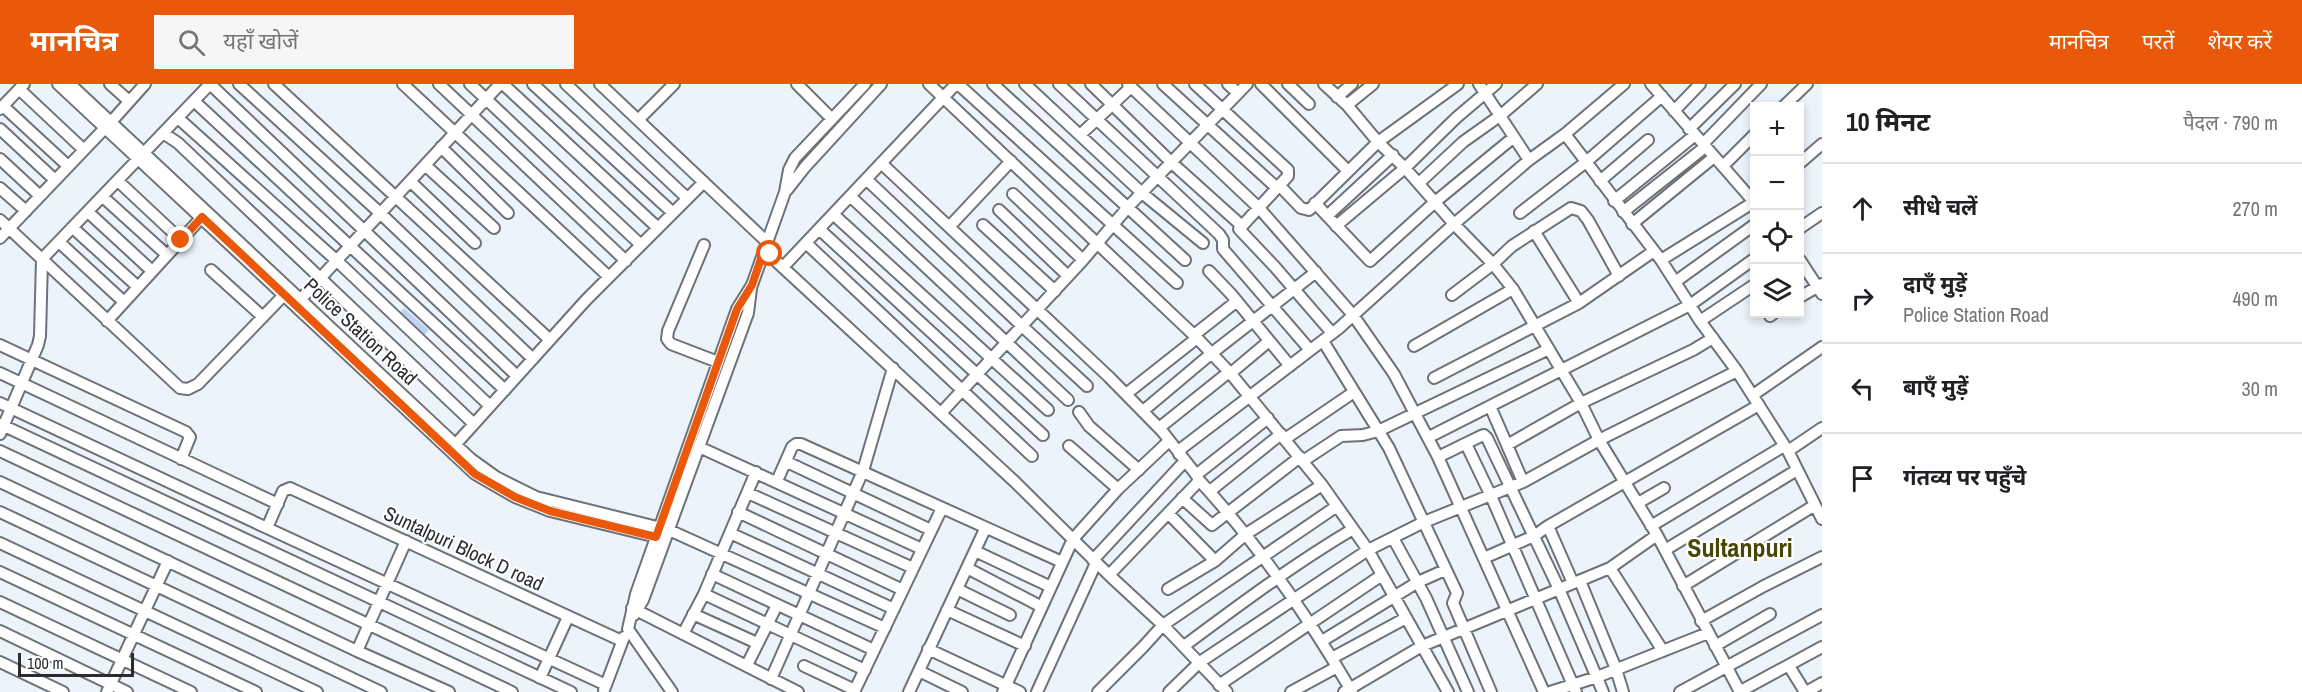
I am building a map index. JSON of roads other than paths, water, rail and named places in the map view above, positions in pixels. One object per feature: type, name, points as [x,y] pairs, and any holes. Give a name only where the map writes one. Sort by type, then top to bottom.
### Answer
[{"type":"street","name":"Police Station Road","points":[[58,84],[108,125],[300,299],[471,459],[496,477],[536,497],[662,534]]},
{"type":"street","name":"Police Station Road","points":[[70,84],[108,125]]},
{"type":"street","points":[[110,84],[129,101]]},
{"type":"street","points":[[518,376],[210,84],[42,259],[40,336],[33,361],[1,428],[380,601],[570,692]]},
{"type":"street","points":[[239,84],[380,213],[533,359]]},
{"type":"street","points":[[274,84],[550,340]]},
{"type":"street","points":[[404,84],[609,278]]},
{"type":"street","points":[[439,84],[626,261]]},
{"type":"street","points":[[470,84],[641,245]]},
{"type":"street","points":[[300,299],[502,84],[658,228]]},
{"type":"street","points":[[533,84],[673,213]]},
{"type":"street","points":[[566,84],[687,198]]},
{"type":"street","points":[[600,84],[704,182],[784,266],[1163,625],[1223,688],[1311,622],[1382,575]]},
{"type":"street","points":[[638,120],[674,84]]},
{"type":"street","points":[[796,84],[832,119]]},
{"type":"street","points":[[662,534],[699,447],[748,314],[752,285],[785,192],[789,170],[799,152],[866,84]]},
{"type":"street","points":[[785,192],[881,84]]},
{"type":"street","points":[[929,84],[1196,336],[1230,372],[1322,485],[1368,550],[1448,692]]},
{"type":"street","points":[[784,266],[957,84],[1055,170],[1177,283]]},
{"type":"street","points":[[993,84],[1185,260]]},
{"type":"street","points":[[1025,84],[1143,193],[1203,243]]},
{"type":"street","points":[[1059,84],[1223,240],[1223,249],[1310,350]]},
{"type":"street","points":[[1091,84],[1240,228],[1332,333]]},
{"type":"street","points":[[1163,84],[1304,210],[1309,210],[1378,142],[1458,84]]},
{"type":"street","points":[[1195,84],[1288,170],[1288,176],[1259,208],[1240,228],[1223,240]]},
{"type":"street","points":[[1228,84],[1238,93]]},
{"type":"street","points":[[941,413],[1083,260],[1128,207],[1246,84]]},
{"type":"street","points":[[1261,84],[1348,171]]},
{"type":"street","points":[[1288,84],[1309,104]]},
{"type":"street","points":[[1324,84],[1347,105],[1378,142],[1419,183],[1513,289],[1581,403],[1599,440],[1654,530],[1740,692],[1822,647]]},
{"type":"street","points":[[1337,97],[1352,84]]},
{"type":"street","points":[[1347,105],[1373,84]]},
{"type":"street","points":[[1336,226],[1405,168],[1456,118],[1482,88],[1496,84]]},
{"type":"street","points":[[1419,183],[1463,142],[1501,115],[1537,84]]},
{"type":"street","points":[[1037,692],[1095,561],[1182,458],[1182,448],[1323,341],[1454,224],[1624,84]]},
{"type":"street","points":[[1651,84],[1750,196]]},
{"type":"street","points":[[1674,111],[1700,84]]},
{"type":"street","points":[[1614,201],[1692,132],[1735,84]]},
{"type":"street","points":[[1623,212],[1704,146],[1761,84]]},
{"type":"street","points":[[1788,102],[1807,84]]},
{"type":"street","points":[[0,238],[108,125],[142,85]]},
{"type":"street","points":[[1080,135],[1113,105],[1129,85],[1259,208],[1353,315],[1394,374],[1429,437],[1544,692]]},
{"type":"street","points":[[68,166],[2,107],[21,87],[84,150]]},
{"type":"street","points":[[1482,88],[1529,160]]},
{"type":"street","points":[[1520,213],[1586,162],[1662,96]]},
{"type":"street","points":[[194,101],[505,390]]},
{"type":"street","points":[[178,118],[336,260],[490,406]]},
{"type":"street","points":[[0,129],[55,180]]},
{"type":"street","points":[[163,134],[178,143],[474,424]]},
{"type":"street","points":[[1565,134],[1657,256],[1700,321],[1737,371],[1786,448],[1822,519]]},
{"type":"street","points":[[1315,203],[1370,261],[1435,202],[1514,137]]},
{"type":"street","points":[[1600,181],[1648,140]]},
{"type":"street","points":[[1723,166],[1750,140]]},
{"type":"street","points":[[1804,160],[1822,144]]},
{"type":"street","points":[[441,147],[508,213]]},
{"type":"street","points":[[1328,216],[1393,155]]},
{"type":"street","name":"Police Station Road","points":[[142,156],[202,217],[475,474],[515,497],[550,511],[662,534]]},
{"type":"street","points":[[1632,224],[1714,157]]},
{"type":"street","points":[[0,159],[40,196]]},
{"type":"street","points":[[949,227],[1011,161]]},
{"type":"street","points":[[881,163],[1126,394],[1159,428],[1246,534],[1311,622],[1349,691],[1422,646],[1610,568],[1654,530],[1822,428]]},
{"type":"street","points":[[425,165],[494,228]]},
{"type":"street","points":[[866,179],[1087,386]]},
{"type":"street","points":[[118,181],[181,240]]},
{"type":"street","points":[[410,181],[475,243]]},
{"type":"street","points":[[455,445],[550,340],[704,182]]},
{"type":"street","points":[[0,188],[26,211]]},
{"type":"street","points":[[1013,194],[1083,260]]},
{"type":"street","points":[[850,196],[1068,400]]},
{"type":"street","points":[[102,198],[167,255]]},
{"type":"street","points":[[1434,378],[1579,303],[1619,276],[1750,205]]},
{"type":"street","points":[[1452,295],[1493,264],[1512,246],[1571,208],[1576,208],[1588,220],[1619,276]]},
{"type":"street","points":[[999,210],[1068,276]]},
{"type":"street","points":[[88,212],[152,271]]},
{"type":"street","points":[[833,213],[1048,410]]},
{"type":"street","points":[[1804,225],[1822,213]]},
{"type":"street","points":[[107,321],[202,217]]},
{"type":"street","points":[[0,220],[174,384],[188,389],[198,384],[284,295]]},
{"type":"street","points":[[983,225],[1054,291]]},
{"type":"street","points":[[73,228],[138,287]]},
{"type":"street","points":[[819,229],[1044,435]]},
{"type":"street","points":[[1675,282],[1750,229]]},
{"type":"street","points":[[1534,231],[1579,303]]},
{"type":"street","points":[[59,242],[124,302]]},
{"type":"street","points":[[806,243],[1032,456]]},
{"type":"street","points":[[704,245],[668,331],[667,339],[671,344],[718,362]]},
{"type":"street","points":[[1429,437],[1690,305],[1750,263]]},
{"type":"street","points":[[1803,264],[1820,288],[1804,295]]},
{"type":"street","points":[[211,270],[263,317]]},
{"type":"street","points":[[1209,271],[1254,321],[1290,366]]},
{"type":"street","points":[[1143,411],[1212,353],[1316,272]]},
{"type":"street","points":[[0,403],[549,659],[604,689],[635,609],[643,600],[718,362],[737,309],[752,285]]},
{"type":"street","points":[[1700,321],[1750,288]]},
{"type":"street","points":[[1414,346],[1513,289]]},
{"type":"street","points":[[1126,394],[1237,302]]},
{"type":"street","points":[[1507,445],[1581,403],[1693,350],[1713,338]]},
{"type":"street","points":[[1159,428],[1269,341]]},
{"type":"street","points":[[1323,341],[1389,448],[1444,570],[1457,593],[1453,603],[1491,692]]},
{"type":"street","points":[[0,345],[186,432],[190,437],[181,459]]},
{"type":"street","points":[[1484,558],[1534,536],[1756,400],[1822,347]]},
{"type":"street","points":[[1182,498],[1212,525],[1301,459],[1341,436],[1363,435],[1378,430],[1549,349]]},
{"type":"street","points":[[771,679],[863,471],[893,368]]},
{"type":"street","points":[[1169,692],[1200,662],[1368,550],[1424,522],[1523,482],[1599,440],[1737,371]]},
{"type":"street","points":[[0,373],[278,504],[267,528]]},
{"type":"street","points":[[1210,491],[1283,436],[1354,392]]},
{"type":"street","points":[[1490,406],[1523,482]]},
{"type":"street","points":[[1079,412],[1089,426],[1139,470]]},
{"type":"street","points":[[1108,575],[1182,498],[1197,477],[1268,418]]},
{"type":"street","points":[[1438,457],[1481,436],[1484,435],[1487,438],[1559,589],[1603,692]]},
{"type":"street","points":[[1005,689],[1073,539],[1118,489],[1169,441]]},
{"type":"street","points":[[777,481],[792,447],[801,444],[1062,562]]},
{"type":"street","points":[[1466,444],[1491,496],[1574,688]]},
{"type":"street","points":[[1069,446],[1118,489]]},
{"type":"street","points":[[699,447],[922,549]]},
{"type":"street","points":[[0,451],[512,692]]},
{"type":"street","points":[[787,462],[931,530]]},
{"type":"street","points":[[1665,550],[1797,470]]},
{"type":"street","points":[[683,634],[704,594],[756,472]]},
{"type":"street","points":[[0,482],[357,651],[447,691]]},
{"type":"street","points":[[1168,590],[1215,561],[1246,534],[1322,485]]},
{"type":"street","name":"Suntalpuri Block D road","points":[[278,504],[284,491],[290,488],[622,641]]},
{"type":"street","points":[[1638,503],[1664,488]]},
{"type":"street","points":[[1683,586],[1813,501],[1822,489]]},
{"type":"street","points":[[748,493],[913,568]]},
{"type":"street","points":[[1098,692],[1163,625],[1337,507]]},
{"type":"street","points":[[804,666],[855,691],[942,508]]},
{"type":"street","points":[[0,512],[381,692]]},
{"type":"street","points":[[738,512],[903,590]]},
{"type":"street","points":[[1168,513],[1215,561]]},
{"type":"street","points":[[1548,526],[1616,669],[1623,692]]},
{"type":"street","points":[[910,692],[985,529]]},
{"type":"street","points":[[1184,646],[1277,577],[1315,551],[1353,530]]},
{"type":"street","points":[[730,532],[894,609]]},
{"type":"street","points":[[662,534],[721,553],[885,628]]},
{"type":"street","points":[[1393,538],[1418,582],[1468,692]]},
{"type":"street","points":[[357,651],[406,541]]},
{"type":"street","points":[[0,543],[317,692]]},
{"type":"street","points":[[975,551],[1051,586]]},
{"type":"street","points":[[1701,621],[1764,585],[1822,557]]},
{"type":"street","points":[[109,688],[168,561]]},
{"type":"street","points":[[967,568],[1042,608]]},
{"type":"street","points":[[1610,568],[1663,651]]},
{"type":"street","points":[[1322,641],[1418,582],[1444,570]]},
{"type":"street","points":[[0,572],[255,692]]},
{"type":"street","points":[[712,574],[874,650]]},
{"type":"street","points":[[957,589],[1010,615]]},
{"type":"street","points":[[704,594],[865,670]]},
{"type":"street","points":[[0,602],[191,692]]},
{"type":"street","points":[[747,665],[777,605]]},
{"type":"street","points":[[635,609],[798,692]]},
{"type":"street","points":[[947,610],[1024,646]]},
{"type":"street","points":[[693,614],[757,644]]},
{"type":"street","points":[[1715,646],[1770,614]]},
{"type":"street","points":[[1680,692],[1822,615]]},
{"type":"street","points":[[540,678],[568,617]]},
{"type":"street","points":[[1291,692],[1334,662],[1406,618]]},
{"type":"street","points":[[628,627],[672,692]]},
{"type":"street","points":[[0,631],[109,688],[127,692]]},
{"type":"street","points":[[1550,692],[1574,688],[1708,633]]},
{"type":"street","points":[[928,649],[1005,689],[1020,692]]},
{"type":"street","points":[[0,662],[63,692]]},
{"type":"street","points":[[1789,666],[1805,692],[1822,683]]},
{"type":"street","points":[[919,671],[962,692]]},
{"type":"district","name":"Sultanpuri","points":[[1740,547]]}]
